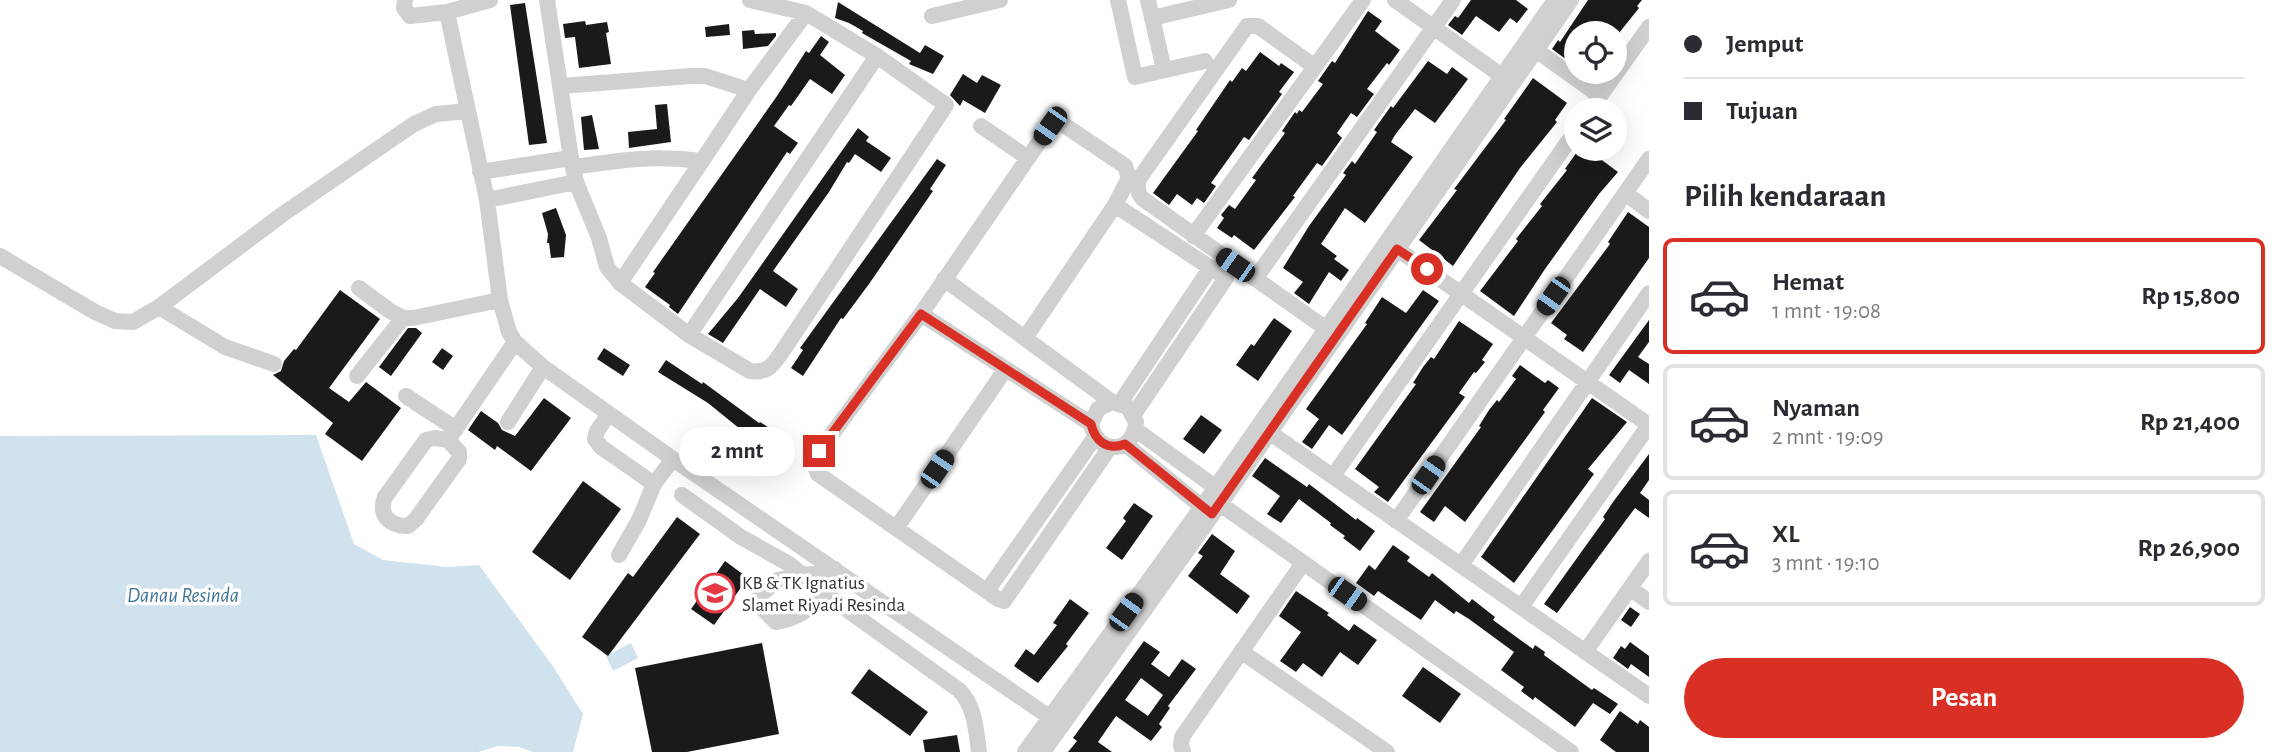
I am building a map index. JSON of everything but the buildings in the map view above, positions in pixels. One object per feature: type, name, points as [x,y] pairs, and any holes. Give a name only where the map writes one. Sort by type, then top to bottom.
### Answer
[{"type":"street","points":[[405,0],[404,8],[410,16],[447,12],[490,0]]},
{"type":"street","points":[[547,0],[574,169],[607,267],[620,284],[689,335],[750,371],[761,373],[770,368],[786,346],[946,105],[877,56],[806,13],[750,0]]},
{"type":"street","points":[[932,16],[1000,0]]},
{"type":"street","points":[[1118,0],[1135,77],[1205,61]]},
{"type":"street","points":[[1148,0],[1164,71]]},
{"type":"street","points":[[1152,18],[1229,0]]},
{"type":"street","points":[[1193,236],[1363,0]]},
{"type":"street","points":[[1395,0],[1434,27],[1511,71]]},
{"type":"street","points":[[1255,279],[1453,0]]},
{"type":"street","points":[[1025,752],[1055,721],[1215,501],[1269,432],[1511,71],[1555,0]]},
{"type":"street","points":[[1511,71],[1536,50],[1571,0]]},
{"type":"street","points":[[447,12],[487,200],[500,300],[509,332],[515,342],[543,367],[673,459],[1055,721]]},
{"type":"street","points":[[620,284],[749,90],[806,13]]},
{"type":"street","points":[[1315,67],[1258,26],[1247,26],[1139,179],[1138,194],[1193,236],[1325,328]]},
{"type":"street","points":[[1536,50],[1600,96],[1649,27]]},
{"type":"street","points":[[689,335],[877,56]]},
{"type":"street","points":[[561,86],[691,75],[705,76],[749,90]]},
{"type":"street","points":[[0,256],[115,321],[133,322],[159,307],[283,214],[415,124],[436,114],[468,111]]},
{"type":"street","points":[[1025,338],[1115,205],[1129,178],[1125,166],[1061,123],[1050,126],[921,314],[817,454],[814,464],[818,474],[1004,601],[1117,446],[1136,430]]},
{"type":"street","points":[[981,126],[1028,158]]},
{"type":"street","points":[[1333,476],[1564,147]]},
{"type":"street","points":[[480,172],[574,169],[638,157],[702,161]]},
{"type":"street","points":[[1396,520],[1649,159]]},
{"type":"street","points":[[487,200],[574,169]]},
{"type":"street","points":[[1625,193],[1649,211]]},
{"type":"street","points":[[1115,205],[1211,267],[1225,279],[1134,414]]},
{"type":"street","points":[[1390,248],[1461,293],[1649,425],[1521,607]]},
{"type":"street","points":[[1215,501],[1325,328],[1390,248]]},
{"type":"street","points":[[987,591],[1093,430],[1098,409],[1116,402],[1211,267]]},
{"type":"street","points":[[944,279],[1116,402],[1128,407],[1134,414],[1136,430],[1215,501]]},
{"type":"street","points":[[359,288],[403,318],[500,300]]},
{"type":"street","points":[[1461,565],[1649,293]]},
{"type":"street","points":[[159,307],[225,347],[274,364]]},
{"type":"street","points":[[921,314],[1093,430],[1101,443],[1117,446],[1215,501],[1571,752]]},
{"type":"street","points":[[357,376],[403,318]]},
{"type":"street","points":[[406,396],[452,435],[459,459],[416,519],[408,526],[397,526],[384,516],[381,507],[385,498],[426,440],[452,435],[515,342]]},
{"type":"street","points":[[508,422],[543,367]]},
{"type":"street","points":[[897,527],[1004,370]]},
{"type":"street","points":[[609,414],[597,431],[595,439],[601,447],[654,484]]},
{"type":"street","points":[[1269,432],[1649,696]]},
{"type":"street","points":[[619,555],[639,520],[654,484],[673,459]]},
{"type":"street","points":[[682,495],[741,537],[802,574],[959,690],[968,699],[971,707],[979,752]]},
{"type":"street","points":[[1585,652],[1649,561]]},
{"type":"street","points":[[1183,752],[1182,737],[1303,563]]},
{"type":"street","points":[[826,594],[804,613],[787,621],[776,622],[761,607],[760,596],[777,580],[835,569]]},
{"type":"street","points":[[1630,588],[1649,602]]},
{"type":"street","points":[[1242,652],[1387,752]]},
{"type":"street","points":[[959,690],[976,666]]},
{"type":"street","points":[[1043,752],[1055,721]]},
{"type":"water","name":"Danau Resinda","points":[[316,435],[354,544],[383,560],[447,567],[479,565],[554,668],[583,714],[573,752],[533,752],[519,747],[498,746],[478,752],[0,752],[0,436]]},
{"type":"water","points":[[631,643],[638,658],[613,671],[606,656]]},
{"type":"place","name":"KB & TK Ignatius Slamet Riyadi Resinda","points":[[715,593]]},
{"type":"route","points":[[819,451],[921,314],[1091,424],[1095,437],[1101,443],[1110,447],[1125,444],[1212,514],[1397,249],[1427,269]]}]
